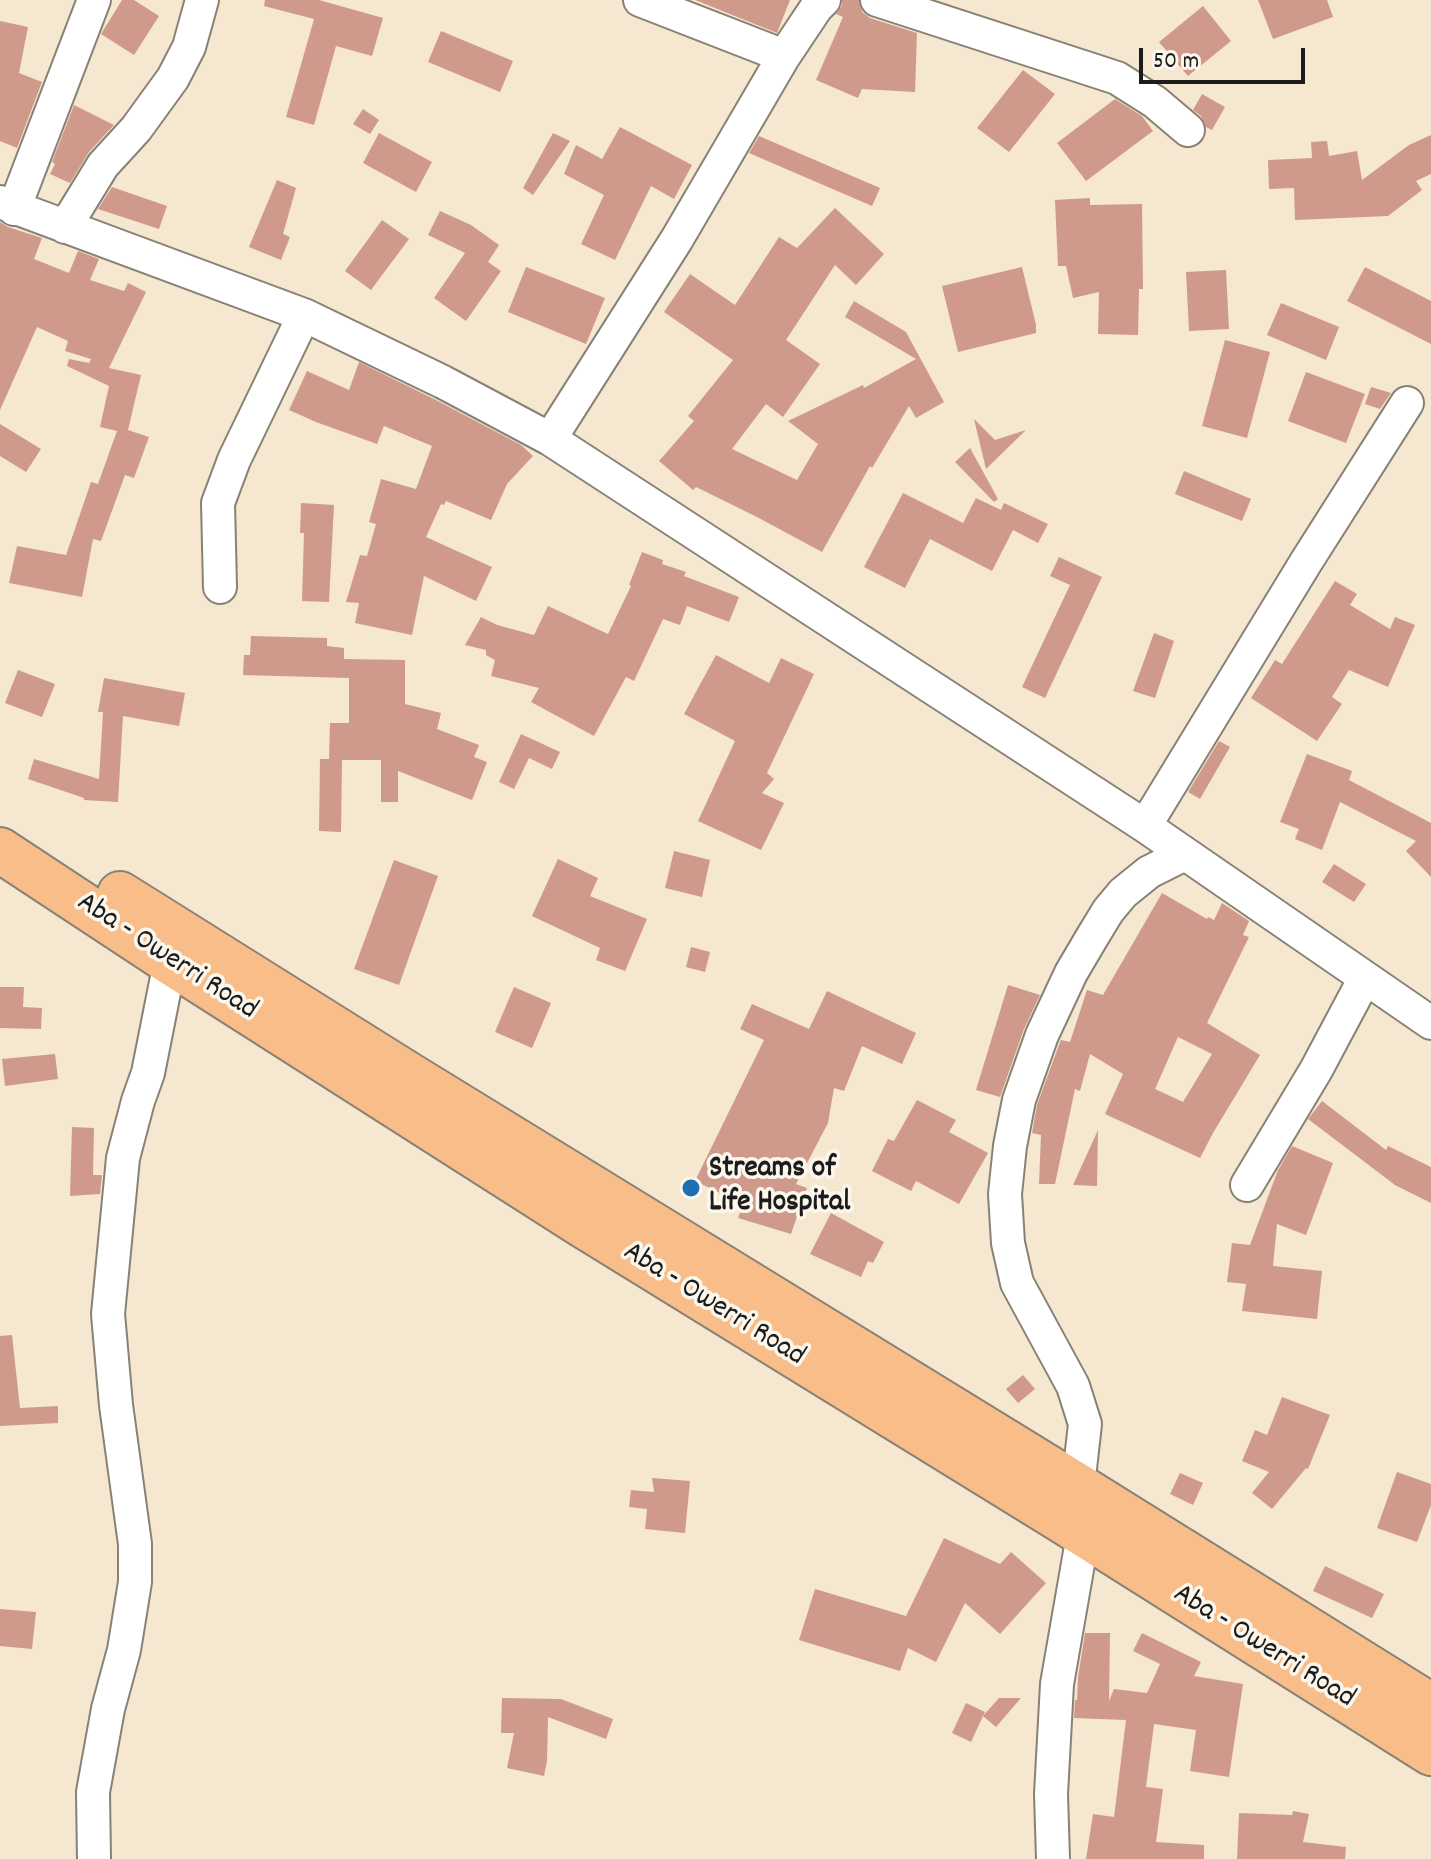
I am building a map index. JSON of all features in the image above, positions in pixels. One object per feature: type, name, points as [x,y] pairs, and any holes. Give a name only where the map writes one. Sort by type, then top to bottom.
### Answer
[{"type":"highway","name":"Aba - Owerri Road","points":[[0,819],[1431,1706]]},
{"type":"highway","name":"Aba - Owerri Road","points":[[0,850],[581,1224],[1431,1753]]},
{"type":"street","points":[[94,0],[7,206],[304,315],[443,382],[550,439],[1145,826],[1431,1023]]},
{"type":"street","points":[[65,227],[103,165],[136,129],[173,78],[189,47],[202,0]]},
{"type":"street","points":[[640,0],[784,56]]},
{"type":"street","points":[[550,439],[677,239],[784,56],[824,0]]},
{"type":"street","points":[[877,0],[1117,78],[1155,102],[1188,130]]},
{"type":"street","points":[[220,587],[218,503],[234,460],[304,315]]},
{"type":"street","points":[[1145,826],[1407,403]]},
{"type":"street","points":[[1078,1486],[1085,1424],[1073,1386],[1017,1283],[1008,1243],[1005,1194],[1010,1146],[1019,1100],[1042,1035],[1071,973],[1123,893],[1149,872],[1185,854]]},
{"type":"street","points":[[94,1859],[93,1792],[108,1709],[124,1650],[135,1582],[135,1544],[116,1405],[108,1314],[123,1158],[148,1073],[170,962]]},
{"type":"street","points":[[1247,1185],[1316,1070],[1365,978]]},
{"type":"street","points":[[1053,1859],[1051,1794],[1057,1684],[1083,1535]]},
{"type":"building","points":[[122,0],[134,0],[159,16],[134,55],[101,34]]},
{"type":"building","points":[[265,0],[319,0],[383,18],[372,56],[336,46],[314,125],[286,117],[314,19],[264,6]]},
{"type":"building","points":[[695,0],[790,0],[777,33]]},
{"type":"building","points":[[842,0],[859,0],[862,12],[870,18],[917,33],[915,92],[862,89],[858,98],[816,80],[843,17],[836,14]]},
{"type":"building","points":[[1258,0],[1327,0],[1333,17],[1273,39]]},
{"type":"building","points":[[1203,6],[1231,41],[1188,76],[1159,42]]},
{"type":"building","points":[[0,21],[28,27],[19,73],[42,82],[17,148],[0,141]]},
{"type":"building","points":[[441,31],[513,61],[500,92],[428,62]]},
{"type":"building","points":[[1023,70],[1055,94],[1009,152],[977,128]]},
{"type":"building","points":[[1202,94],[1225,107],[1212,130],[1193,110]]},
{"type":"building","points":[[1115,99],[1142,116],[1153,131],[1086,181],[1057,143]]},
{"type":"building","points":[[74,105],[114,125],[89,152],[70,183],[50,174]]},
{"type":"building","points":[[363,109],[379,120],[370,134],[353,124]]},
{"type":"building","points":[[620,127],[692,165],[674,199],[651,186],[615,260],[581,244],[604,195],[564,174],[576,145],[602,159]]},
{"type":"building","points":[[379,133],[432,162],[416,192],[363,163]]},
{"type":"building","points":[[553,133],[570,141],[533,195],[523,188]]},
{"type":"building","points":[[1431,135],[1431,174],[1416,181],[1422,190],[1388,216],[1295,220],[1294,188],[1269,189],[1268,160],[1312,158],[1311,142],[1327,141],[1329,156],[1357,151],[1362,180],[1409,145]]},
{"type":"building","points":[[759,136],[880,188],[872,206],[749,153]]},
{"type":"building","points":[[277,180],[296,188],[283,234],[290,237],[281,260],[249,247]]},
{"type":"building","points":[[112,187],[167,206],[159,229],[98,209]]},
{"type":"building","points":[[1090,198],[1090,205],[1142,204],[1143,289],[1139,289],[1138,335],[1098,334],[1099,292],[1073,298],[1066,266],[1058,266],[1055,200]]},
{"type":"building","points":[[835,208],[884,254],[856,285],[835,265],[786,340],[820,364],[783,417],[766,404],[732,449],[797,480],[818,444],[788,421],[863,385],[864,388],[916,359],[845,317],[854,301],[906,332],[944,402],[916,418],[909,406],[872,468],[870,466],[822,552],[696,487],[693,490],[659,461],[694,421],[688,416],[733,360],[664,312],[690,274],[735,305],[779,237],[797,248]]},
{"type":"building","points":[[440,211],[471,225],[499,245],[488,262],[501,271],[466,321],[434,298],[465,253],[428,235]]},
{"type":"building","points":[[382,220],[409,239],[371,290],[345,271]]},
{"type":"building","points":[[0,222],[42,238],[34,259],[69,273],[78,251],[99,259],[90,280],[124,291],[128,283],[146,292],[109,368],[141,375],[128,430],[149,437],[134,478],[125,475],[101,541],[93,539],[82,597],[9,583],[17,546],[66,555],[91,482],[98,484],[117,431],[100,427],[109,386],[67,366],[69,359],[89,363],[91,359],[65,351],[68,341],[37,327],[0,410]]},
{"type":"building","points":[[526,267],[605,298],[586,344],[508,312]]},
{"type":"building","points":[[1022,267],[1036,333],[958,352],[942,286]]},
{"type":"building","points":[[1365,267],[1431,301],[1431,344],[1347,301]]},
{"type":"building","points":[[1226,270],[1229,329],[1189,331],[1186,272]]},
{"type":"building","points":[[1281,303],[1339,327],[1326,360],[1267,335]]},
{"type":"building","points":[[1225,340],[1270,352],[1247,438],[1202,426]]},
{"type":"building","points":[[359,362],[521,445],[533,456],[507,484],[491,520],[446,501],[444,505],[441,504],[426,537],[492,567],[476,601],[424,576],[412,635],[355,623],[359,603],[346,602],[360,555],[367,556],[376,524],[369,522],[381,479],[416,489],[432,446],[384,426],[377,444],[289,410],[307,371],[349,390]]},
{"type":"building","points":[[1306,372],[1365,394],[1346,443],[1288,421]]},
{"type":"building","points":[[1371,387],[1391,393],[1380,409],[1365,404]]},
{"type":"building","points":[[974,419],[995,440],[1026,430],[986,469]]},
{"type":"building","points":[[0,424],[41,449],[26,472],[0,456]]},
{"type":"building","points":[[970,448],[998,499],[994,502],[955,462]]},
{"type":"building","points":[[1184,471],[1251,499],[1242,521],[1175,494]]},
{"type":"building","points":[[903,493],[963,523],[976,498],[1001,510],[1004,503],[1048,524],[1038,543],[1013,530],[992,571],[930,539],[905,588],[864,567]]},
{"type":"building","points":[[301,503],[334,505],[329,602],[302,601],[304,533],[300,533]]},
{"type":"building","points":[[642,552],[663,560],[662,564],[686,572],[684,576],[739,597],[729,622],[687,606],[680,625],[663,619],[634,681],[626,677],[594,736],[531,702],[539,688],[491,676],[495,660],[486,655],[486,650],[465,645],[481,617],[497,625],[534,635],[548,606],[608,634],[631,586]]},
{"type":"building","points":[[1059,557],[1102,577],[1045,698],[1022,687],[1070,585],[1050,576]]},
{"type":"building","points":[[1335,581],[1357,594],[1350,605],[1390,629],[1395,617],[1415,625],[1388,687],[1349,670],[1332,697],[1342,704],[1317,741],[1251,698],[1275,660],[1282,664]]},
{"type":"building","points":[[1154,633],[1174,641],[1155,698],[1133,691]]},
{"type":"building","points":[[251,636],[327,638],[327,646],[344,648],[344,659],[405,660],[405,704],[441,713],[437,729],[479,745],[474,757],[487,762],[472,800],[398,771],[398,802],[381,802],[381,760],[342,760],[341,832],[319,831],[320,759],[329,759],[330,723],[349,723],[349,678],[243,675],[244,655],[250,655]]},
{"type":"building","points":[[716,655],[769,683],[781,658],[814,674],[767,773],[774,779],[762,793],[784,803],[761,850],[698,821],[735,741],[684,714]]},
{"type":"building","points":[[18,670],[55,684],[42,717],[5,703]]},
{"type":"building","points":[[104,678],[185,693],[179,726],[123,716],[118,802],[84,800],[28,779],[34,759],[99,779],[103,712],[98,712]]},
{"type":"building","points":[[521,734],[560,752],[552,769],[529,758],[514,789],[499,782]]},
{"type":"building","points":[[1219,741],[1230,747],[1200,799],[1188,792]]},
{"type":"building","points":[[1307,754],[1352,771],[1349,780],[1431,823],[1431,877],[1406,851],[1416,841],[1340,802],[1322,850],[1295,839],[1299,829],[1280,822]]},
{"type":"building","points":[[674,851],[710,860],[702,897],[665,888]]},
{"type":"building","points":[[558,859],[598,878],[590,896],[647,919],[625,971],[596,960],[600,948],[532,916]]},
{"type":"building","points":[[394,860],[438,876],[399,985],[354,969]]},
{"type":"building","points":[[1334,864],[1366,884],[1354,902],[1322,882]]},
{"type":"building","points":[[1162,893],[1207,919],[1214,920],[1222,903],[1249,921],[1243,935],[1249,937],[1207,1023],[1260,1055],[1200,1158],[1105,1114],[1123,1074],[1090,1054],[1080,1091],[1075,1089],[1055,1184],[1039,1184],[1041,1135],[1032,1133],[1037,1105],[1061,1040],[1070,1042],[1087,990],[1103,995]],"holes":[[[1178,1037],[1212,1054],[1183,1102],[1155,1089]]]},
{"type":"building","points":[[691,947],[710,952],[705,972],[686,967]]},
{"type":"building","points":[[1008,985],[1040,995],[1024,1029],[1000,1097],[976,1090]]},
{"type":"building","points":[[0,987],[24,987],[23,1007],[42,1008],[41,1029],[0,1028]]},
{"type":"building","points":[[514,987],[551,1003],[532,1048],[495,1032]]},
{"type":"building","points":[[827,991],[916,1033],[902,1064],[862,1046],[844,1091],[834,1088],[828,1123],[796,1184],[807,1188],[791,1234],[738,1218],[743,1204],[695,1181],[764,1040],[740,1029],[752,1004],[809,1029]]},
{"type":"building","points":[[55,1054],[58,1079],[5,1086],[2,1059]]},
{"type":"building","points":[[917,1100],[956,1120],[949,1132],[988,1153],[959,1204],[916,1181],[911,1191],[872,1171],[888,1139],[894,1141]]},
{"type":"building","points":[[1322,1101],[1386,1150],[1388,1146],[1431,1167],[1431,1203],[1395,1185],[1308,1119]]},
{"type":"building","points":[[72,1127],[94,1128],[93,1175],[102,1175],[100,1194],[70,1196]]},
{"type":"building","points":[[1098,1130],[1097,1186],[1073,1185]]},
{"type":"building","points":[[1292,1146],[1333,1163],[1306,1235],[1277,1224],[1273,1266],[1322,1271],[1317,1319],[1242,1311],[1246,1284],[1227,1282],[1232,1243],[1250,1245],[1278,1170]]},
{"type":"building","points":[[831,1213],[884,1242],[873,1263],[868,1261],[861,1277],[810,1254]]},
{"type":"building","points":[[12,1335],[20,1408],[58,1406],[58,1423],[0,1426],[0,1336]]},
{"type":"building","points":[[1023,1375],[1035,1389],[1018,1403],[1006,1389]]},
{"type":"building","points":[[1282,1397],[1330,1415],[1308,1469],[1272,1509],[1252,1493],[1269,1472],[1242,1461],[1255,1430],[1267,1435]]},
{"type":"building","points":[[1397,1472],[1431,1484],[1431,1505],[1417,1542],[1377,1528]]},
{"type":"building","points":[[1180,1473],[1203,1483],[1193,1505],[1170,1494]]},
{"type":"building","points":[[652,1478],[690,1481],[685,1533],[645,1529],[647,1509],[629,1507],[631,1490],[654,1492]]},
{"type":"building","points":[[944,1538],[1000,1564],[1011,1552],[1046,1583],[1000,1634],[965,1603],[936,1662],[908,1648],[900,1671],[799,1640],[815,1589],[906,1616]]},
{"type":"building","points":[[1325,1566],[1384,1594],[1372,1618],[1313,1591]]},
{"type":"building","points":[[0,1609],[36,1612],[32,1649],[0,1646]]},
{"type":"building","points":[[1085,1633],[1110,1633],[1109,1701],[1114,1689],[1147,1693],[1160,1664],[1133,1651],[1142,1633],[1201,1662],[1194,1676],[1243,1684],[1229,1777],[1190,1771],[1196,1730],[1154,1724],[1146,1787],[1163,1789],[1156,1842],[1204,1845],[1204,1859],[1086,1859],[1093,1814],[1114,1817],[1126,1720],[1074,1718]]},
{"type":"building","points":[[502,1698],[561,1699],[613,1719],[606,1739],[548,1717],[544,1776],[507,1768],[514,1733],[501,1733]]},
{"type":"building","points":[[999,1698],[1021,1698],[996,1727],[983,1716]]},
{"type":"building","points":[[966,1703],[985,1712],[971,1742],[952,1733]]},
{"type":"building","points":[[1293,1811],[1309,1814],[1303,1842],[1346,1847],[1345,1859],[1237,1859],[1239,1813],[1292,1815]]},
{"type":"place","name":"Streams of Life Hospital","points":[[691,1188]]}]
